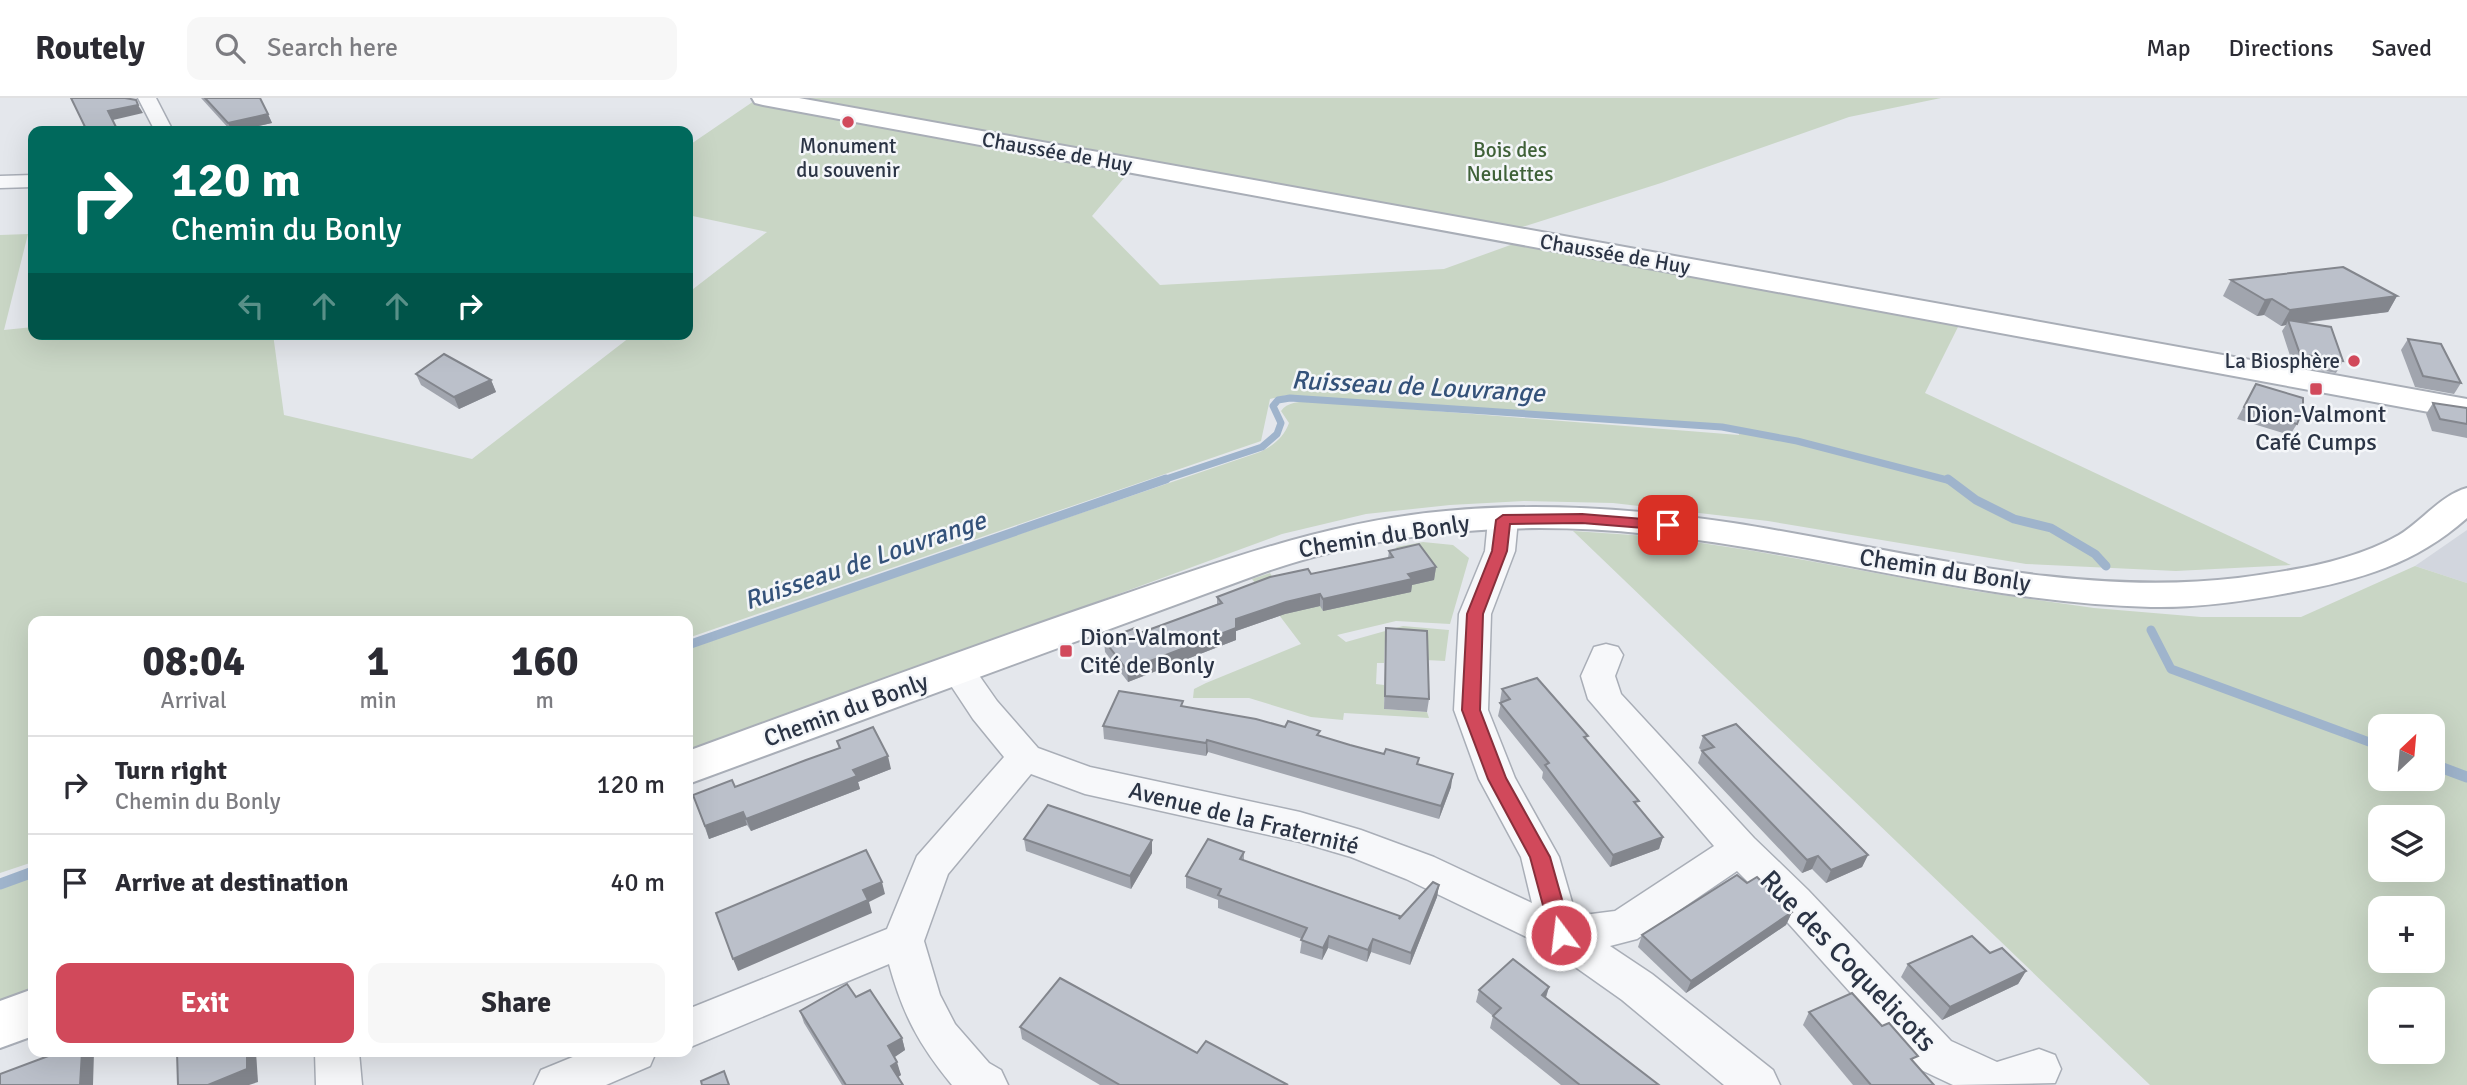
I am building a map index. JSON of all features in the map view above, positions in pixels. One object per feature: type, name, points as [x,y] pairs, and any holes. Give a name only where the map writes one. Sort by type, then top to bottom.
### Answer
[{"type":"main road","name":"Chaussée de Huy","points":[[763,98],[2467,409]]},
{"type":"main road","name":"Chemin du Bonly","points":[[693,766],[1289,551],[1332,540],[1419,526],[1503,520],[1582,519],[1647,523],[1982,578],[2107,592],[2187,595],[2291,583],[2366,564],[2405,547],[2467,499]]},
{"type":"main road","points":[[0,1025],[28,1014]]},
{"type":"street","points":[[147,98],[161,126]]},
{"type":"street","points":[[0,182],[28,181]]},
{"type":"street","points":[[1503,520],[1500,551],[1475,614],[1471,710],[1497,779],[1540,857],[1561,935]]},
{"type":"street","name":"Rue des Coquelicots","points":[[1606,655],[1598,677],[1605,699],[1740,849],[1794,902],[1935,1055],[1995,1083],[2039,1069]]},
{"type":"street","name":"Avenue de la Fraternité","points":[[957,669],[985,710],[1024,757],[1085,780],[1274,821],[1361,845],[1420,868],[1561,935],[1637,987],[1757,1085]]},
{"type":"street","points":[[985,1085],[973,1077],[940,1038],[920,999],[903,941],[931,867],[1024,757]]},
{"type":"street","name":"Rue des Coquelicots","points":[[1561,935],[1623,926],[1740,849]]},
{"type":"street","points":[[693,1027],[785,986],[903,941]]},
{"type":"street","points":[[337,1057],[340,1085]]},
{"type":"street","points":[[557,1085],[622,1057]]},
{"type":"shaded area","points":[[2467,530],[2467,583],[2415,566]]},
{"type":"green space","name":"Bois des Neulettes","points":[[793,98],[1941,98],[1849,117],[1661,183],[1516,229]]},
{"type":"green space","points":[[754,101],[1130,171],[1092,216],[1160,285],[1444,269],[1516,243],[1959,325],[1925,393],[2291,565],[2176,571],[2026,564],[1768,521],[1613,503],[1524,501],[1366,514],[1282,534],[693,750],[693,645],[1260,452],[1274,444],[1284,433],[1289,423],[1281,411],[1294,403],[1309,401],[1739,435],[1738,429],[1721,426],[1287,395],[1270,399],[1261,441],[693,636],[693,616],[28,616],[28,864],[0,873],[0,235],[28,234],[4,330],[28,328],[28,340],[274,340],[284,415],[472,459],[626,340],[693,340],[693,289],[767,232],[693,216],[693,143]]},
{"type":"green space","points":[[1573,531],[1662,537],[1974,591],[2094,608],[2201,617],[2301,617],[2415,566],[2467,583],[2467,1085],[2150,1085]]},
{"type":"green space","points":[[1423,542],[1453,545],[1469,558],[1450,624],[1396,621],[1337,635],[1346,642],[1403,626],[1449,630],[1445,661],[1426,660],[1385,641],[1384,663],[1377,663],[1376,684],[1384,685],[1384,709],[1427,712],[1429,718],[1344,713],[1343,720],[1311,717],[1249,698],[1193,698],[1194,689],[1206,683],[1301,644],[1252,579],[1270,573],[1279,588],[1404,559],[1396,547]]},
{"type":"green space","points":[[28,878],[28,993],[0,1003],[0,887]]},
{"type":"building","points":[[71,98],[136,100],[138,105],[108,111],[116,126],[85,126]]},
{"type":"building","points":[[205,98],[260,98],[268,114],[228,123]]},
{"type":"building","points":[[2343,267],[2397,296],[2290,310],[2272,299],[2265,300],[2231,280]]},
{"type":"building","points":[[2288,320],[2331,327],[2343,361],[2300,354]]},
{"type":"building","points":[[2408,339],[2441,344],[2461,383],[2423,376]]},
{"type":"building","points":[[444,354],[491,380],[454,397],[416,374]]},
{"type":"building","points":[[2256,384],[2303,398],[2303,409],[2297,424],[2244,407]]},
{"type":"building","points":[[2433,403],[2467,408],[2467,424],[2440,419]]},
{"type":"building","points":[[1419,544],[1436,567],[1408,574],[1412,579],[1323,599],[1320,594],[1286,602],[1236,619],[1236,628],[1127,670],[1104,640],[1135,628],[1140,633],[1222,603],[1217,597],[1270,577],[1308,569],[1311,574],[1393,557],[1389,551]]},
{"type":"building","points":[[1386,628],[1427,631],[1429,699],[1385,696]]},
{"type":"building","points":[[1537,678],[1588,736],[1584,737],[1639,801],[1634,802],[1663,837],[1613,855],[1545,765],[1549,763],[1500,703],[1510,699],[1502,689]]},
{"type":"building","points":[[1119,691],[1183,701],[1181,706],[1256,719],[1285,727],[1288,721],[1320,731],[1317,735],[1350,745],[1384,754],[1386,749],[1419,758],[1417,764],[1453,774],[1441,806],[1207,740],[1206,743],[1103,726]]},
{"type":"building","points":[[1736,724],[1868,855],[1831,870],[1818,856],[1807,860],[1702,751],[1714,747],[1703,736]]},
{"type":"building","points":[[873,727],[888,756],[853,770],[857,776],[746,819],[743,812],[705,826],[693,795],[732,780],[735,787],[840,748],[837,741]]},
{"type":"building","points":[[1048,805],[1152,840],[1130,876],[1024,839]]},
{"type":"building","points":[[1208,839],[1244,852],[1240,859],[1400,916],[1399,919],[1433,882],[1439,885],[1411,953],[1373,939],[1368,950],[1329,936],[1323,948],[1301,940],[1307,928],[1218,895],[1221,889],[1186,876]]},
{"type":"building","points":[[866,850],[882,882],[863,890],[868,900],[733,959],[716,913]]},
{"type":"building","points":[[1737,875],[1747,883],[1757,877],[1792,912],[1691,981],[1642,935]]},
{"type":"building","points":[[1972,936],[1990,953],[2002,948],[2026,971],[1950,1007],[1908,964]]},
{"type":"building","points":[[1513,959],[1549,987],[1542,995],[1659,1085],[1580,1085],[1493,1016],[1501,1008],[1479,990]]},
{"type":"building","points":[[1060,978],[1197,1053],[1206,1041],[1288,1085],[1120,1085],[1020,1027]]},
{"type":"building","points":[[847,984],[856,997],[870,990],[902,1038],[888,1046],[897,1062],[891,1066],[903,1085],[846,1085],[800,1011]]},
{"type":"building","points":[[1852,993],[1882,1026],[1889,1023],[1918,1056],[1911,1059],[1934,1085],[1871,1085],[1809,1012]]},
{"type":"building","points":[[46,1057],[82,1057],[80,1085],[0,1085],[0,1074]]},
{"type":"building","points":[[177,1057],[247,1057],[247,1069],[208,1085],[178,1085]]},
{"type":"building","points":[[724,1071],[729,1085],[702,1085],[701,1081]]},
{"type":"waterway","name":"Ruisseau de Louvrange","points":[[1166,479],[1262,447],[1277,434],[1281,423],[1273,406],[1278,400],[1290,398],[1722,427],[1797,441],[1950,481]]},
{"type":"waterway","name":"Ruisseau de Louvrange","points":[[693,643],[1166,479]]},
{"type":"waterway","name":"Ruisseau de Louvrange","points":[[1160,481],[1166,479]]},
{"type":"waterway","name":"Ruisseau de Louvrange","points":[[1950,481],[1976,500],[2014,519],[2051,528],[2095,554],[2106,566]]},
{"type":"waterway","name":"Ruisseau de Louvrange","points":[[2151,630],[2171,669],[2368,742]]},
{"type":"waterway","name":"Ruisseau de Louvrange","points":[[2445,769],[2467,777]]},
{"type":"waterway","name":"Ruisseau de Louvrange","points":[[0,884],[28,874]]},
{"type":"place","name":"Monument du souvenir","points":[[848,122]]},
{"type":"place","name":"La Biosphère","points":[[2354,361]]},
{"type":"place","name":"Dion-Valmont Café Cumps","points":[[2316,389]]},
{"type":"place","name":"Dion-Valmont Cité de Bonly","points":[[1066,651]]},
{"type":"route","points":[[1561,935],[1540,857],[1497,779],[1471,710],[1475,614],[1500,551],[1503,520],[1582,519],[1668,525]]}]
